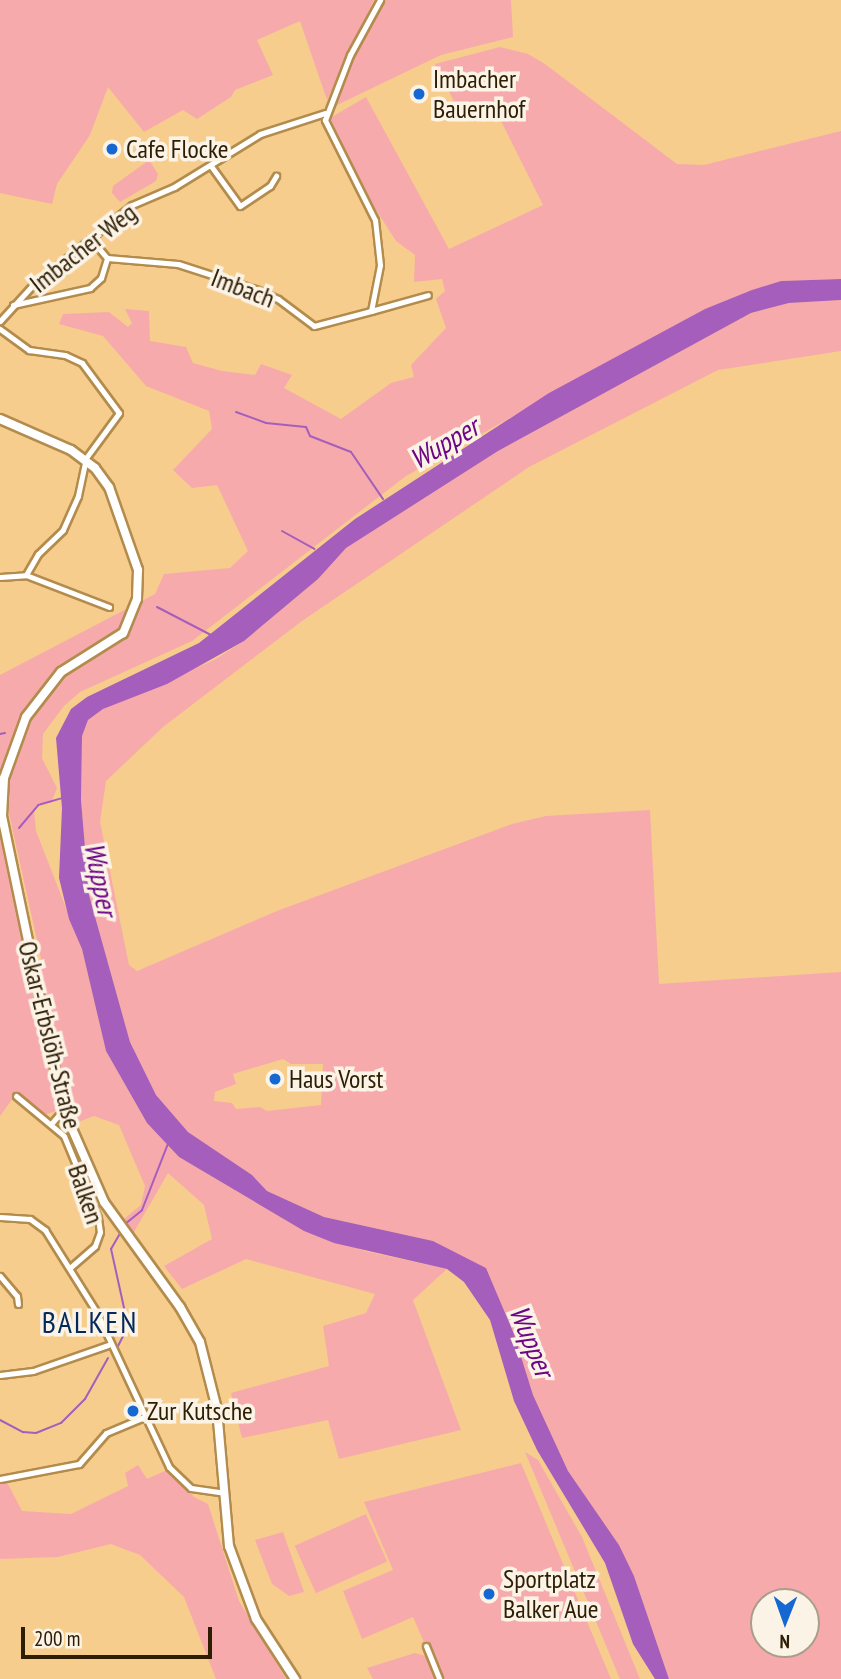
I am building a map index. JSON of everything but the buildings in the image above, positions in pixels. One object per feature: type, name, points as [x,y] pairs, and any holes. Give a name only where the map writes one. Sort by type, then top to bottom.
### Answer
[{"type":"main road","points":[[0,419],[86,457]]},
{"type":"main road","name":"Oskar-Erbslöh-Straße","points":[[86,457],[109,487],[127,532],[138,570],[137,599],[123,633],[61,672],[37,698],[8,766],[2,805],[58,1088],[83,1159],[120,1229],[180,1307],[205,1353],[217,1409],[221,1492],[229,1546],[246,1596],[269,1642],[295,1679]]},
{"type":"street","points":[[371,311],[380,265],[375,220],[325,113],[380,0]]},
{"type":"street","name":"Imbacher Weg","points":[[0,321],[13,305],[132,205],[211,166],[260,134],[325,113]]},
{"type":"street","points":[[211,166],[240,206],[270,186],[276,176]]},
{"type":"street","points":[[13,305],[90,288],[101,278],[107,258],[91,239]]},
{"type":"street","name":"Imbach","points":[[107,258],[190,268],[278,299],[314,326],[428,295]]},
{"type":"street","points":[[0,329],[29,350],[65,355],[82,363],[97,379],[119,413],[86,457],[78,496],[63,530],[38,554],[26,575]]},
{"type":"street","points":[[0,577],[26,575],[109,607]]},
{"type":"street","name":"Balken","points":[[16,1096],[64,1136],[100,1232],[95,1246],[70,1268]]},
{"type":"street","points":[[51,1124],[58,1115]]},
{"type":"street","points":[[0,1217],[30,1219],[45,1229],[97,1313],[108,1345],[175,1473],[191,1488],[221,1492]]},
{"type":"street","points":[[0,1276],[17,1296],[18,1304]]},
{"type":"street","points":[[0,1375],[33,1371],[108,1345]]},
{"type":"street","points":[[0,1479],[79,1464],[106,1433],[144,1418]]},
{"type":"street","points":[[426,1646],[439,1679]]},
{"type":"shaded area","points":[[0,0],[374,0],[327,100],[300,21],[257,40],[273,75],[235,90],[231,97],[197,119],[183,110],[144,132],[108,87],[90,135],[57,184],[52,204],[0,193]]},
{"type":"shaded area","points":[[382,0],[511,0],[513,37],[441,55],[333,107],[355,50]]},
{"type":"shaded area","points":[[500,47],[528,54],[545,64],[677,164],[704,165],[841,131],[841,279],[781,281],[705,309],[406,476],[192,641],[80,692],[64,706],[43,734],[42,758],[57,788],[51,803],[38,803],[34,810],[36,831],[82,949],[106,1051],[147,1123],[179,1157],[304,1231],[365,1251],[447,1269],[413,1300],[461,1430],[339,1459],[328,1420],[242,1438],[231,1393],[329,1366],[323,1326],[366,1313],[375,1294],[246,1259],[182,1289],[164,1266],[212,1239],[204,1205],[168,1173],[134,1232],[124,1219],[141,1205],[145,1186],[119,1125],[94,1116],[65,1127],[59,1110],[44,1115],[16,1094],[0,1116],[0,824],[28,966],[42,963],[8,809],[0,811],[0,675],[155,594],[164,574],[230,568],[248,551],[217,485],[192,488],[173,470],[212,429],[209,411],[146,386],[103,336],[59,324],[63,314],[109,312],[128,327],[132,323],[125,309],[149,311],[150,341],[186,347],[193,363],[222,371],[255,375],[261,364],[292,375],[284,388],[341,419],[391,383],[414,377],[411,365],[446,328],[436,299],[445,291],[442,279],[414,282],[415,255],[396,241],[369,199],[330,118],[366,97],[449,249],[543,205],[492,103],[463,119],[435,64]]},
{"type":"shaded area","points":[[149,160],[158,174],[156,181],[120,202],[112,193],[113,186]]},
{"type":"shaded area","points":[[841,279],[841,300],[789,303],[751,313],[498,451],[346,548],[318,579],[244,641],[167,684],[103,709],[88,720],[82,736],[81,800],[89,895],[130,1042],[156,1095],[188,1132],[252,1175],[267,1191],[324,1217],[433,1241],[486,1268],[514,1334],[533,1395],[568,1471],[619,1545],[634,1576],[669,1679],[655,1679],[633,1644],[605,1563],[537,1450],[514,1401],[490,1320],[464,1282],[447,1269],[334,1243],[304,1231],[179,1157],[147,1123],[106,1051],[82,949],[69,919],[59,878],[62,808],[56,738],[71,709],[87,697],[199,643],[355,519],[549,393],[705,309],[752,290],[781,281]]},
{"type":"shaded area","points":[[841,300],[841,351],[718,370],[529,467],[302,621],[163,727],[106,781],[100,822],[129,965],[137,971],[277,911],[512,824],[546,816],[650,810],[659,984],[841,972],[841,1679],[669,1679],[634,1576],[619,1545],[568,1471],[533,1395],[514,1334],[486,1268],[433,1241],[324,1217],[267,1191],[252,1175],[188,1132],[156,1095],[130,1042],[89,895],[81,800],[82,735],[88,720],[103,709],[214,660],[244,641],[318,579],[345,548],[498,451],[751,313],[789,303]],"holes":[[[283,1059],[291,1064],[323,1064],[321,1105],[267,1111],[260,1107],[236,1109],[232,1103],[214,1101],[215,1092],[236,1084],[233,1074]]]},
{"type":"shaded area","points":[[525,1452],[538,1460],[582,1537],[640,1679],[620,1679]]},
{"type":"shaded area","name":"Sportplatz Balker Aue","points":[[521,1463],[611,1679],[440,1679],[413,1617],[362,1639],[343,1591],[393,1570],[364,1502]]},
{"type":"shaded area","points":[[138,1465],[147,1479],[169,1469],[194,1497],[208,1504],[239,1601],[286,1679],[216,1679],[184,1597],[140,1555],[111,1544],[58,1557],[0,1559],[0,1479],[7,1482],[22,1511],[71,1514],[128,1486],[125,1473]]},
{"type":"shaded area","points":[[366,1514],[387,1562],[316,1593],[295,1546]]},
{"type":"shaded area","points":[[283,1532],[304,1592],[289,1596],[272,1584],[255,1540]]},
{"type":"shaded area","points":[[415,1653],[429,1657],[437,1679],[373,1679],[367,1668]]},
{"type":"waterway","name":"Imbach","points":[[236,412],[266,423],[306,427],[310,436],[351,452],[383,499]]},
{"type":"waterway","points":[[282,531],[314,549]]},
{"type":"waterway","points":[[157,607],[213,636]]},
{"type":"waterway","points":[[0,734],[5,733]]},
{"type":"waterway","points":[[19,828],[38,805],[62,798]]},
{"type":"waterway","points":[[125,1224],[142,1210],[169,1141]]},
{"type":"waterway","points":[[117,1348],[128,1326],[111,1249],[121,1232]]},
{"type":"waterway","points":[[0,1420],[23,1432],[36,1433],[61,1423],[85,1399],[108,1358]]},
{"type":"place","name":"Imbacher Bauernhof","points":[[419,94]]},
{"type":"place","name":"Cafe Flocke","points":[[112,149]]},
{"type":"place","name":"Haus Vorst","points":[[275,1079]]},
{"type":"place","name":"Zur Kutsche","points":[[133,1411]]},
{"type":"place","name":"Sportplatz Balker Aue","points":[[489,1594]]},
{"type":"district","name":"BALKEN","points":[[90,1322]]},
{"type":"water label","name":"Wupper","points":[[444,443]]},
{"type":"water label","name":"Wupper","points":[[101,879]]},
{"type":"water label","name":"Wupper","points":[[532,1341]]}]
